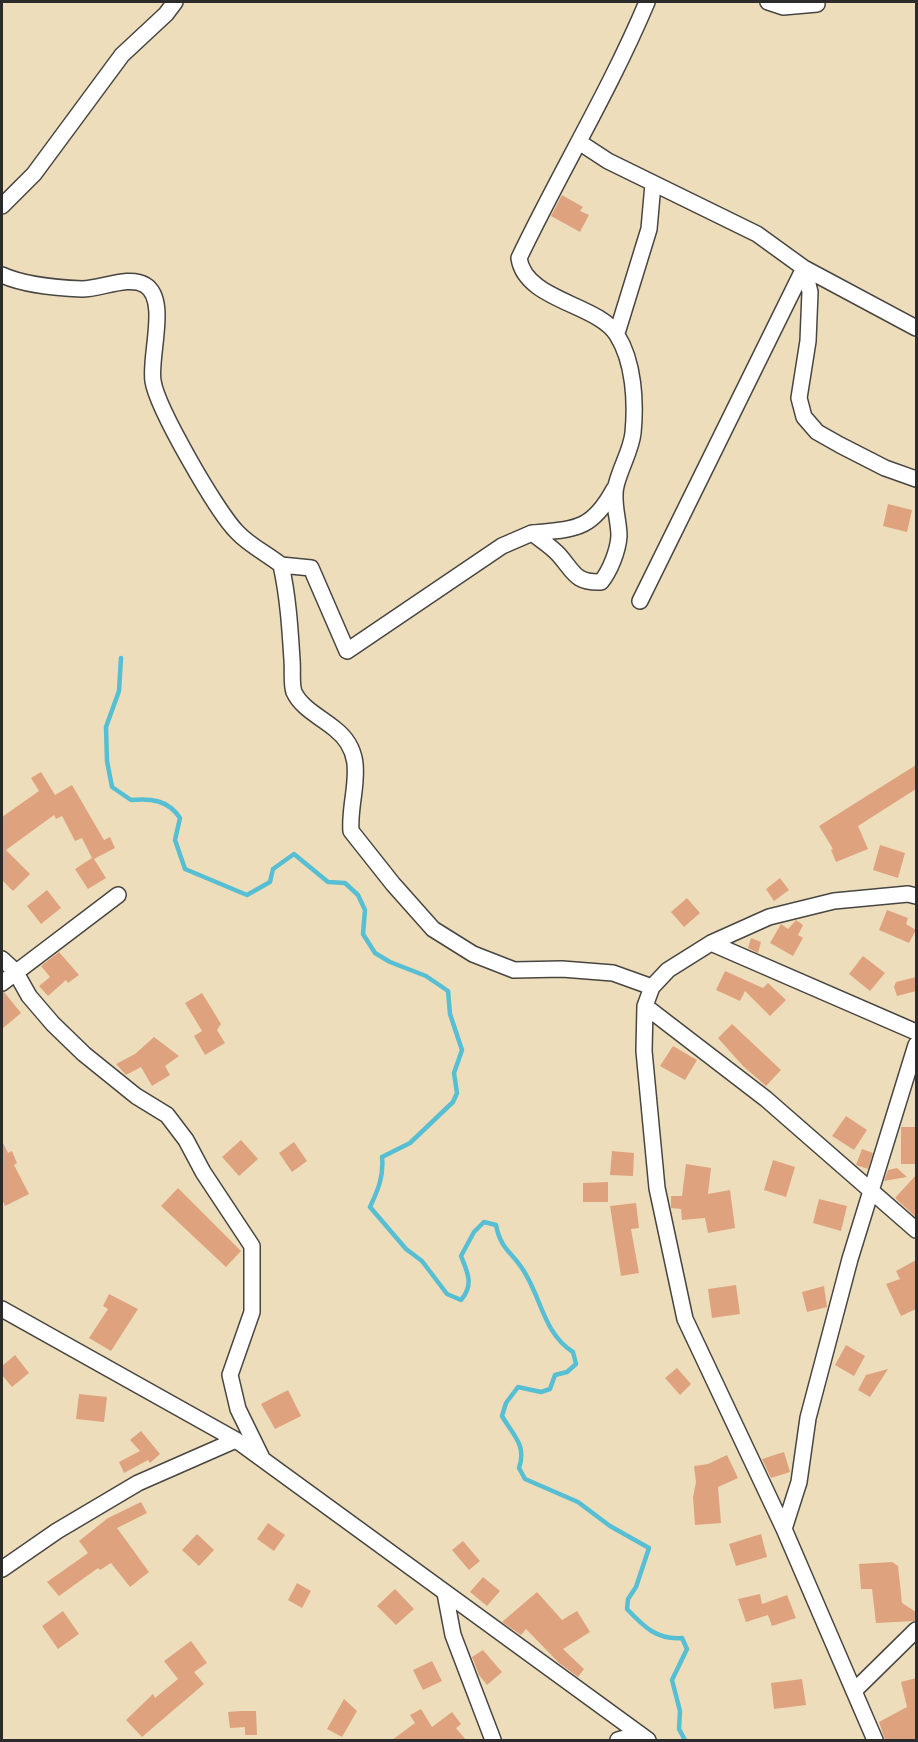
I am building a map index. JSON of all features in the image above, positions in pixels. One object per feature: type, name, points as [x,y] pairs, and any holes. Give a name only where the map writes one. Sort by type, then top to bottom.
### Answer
[{"type":"street","points":[[2,206],[34,174],[122,55],[166,14],[175,2]]},
{"type":"street","points":[[2,275],[14,280],[83,289],[133,282],[144,284],[154,292],[158,306],[152,378],[156,399],[209,492],[236,532],[281,565],[311,568],[347,651],[502,546],[532,533],[586,525],[603,511],[616,487],[633,435],[632,376],[617,333],[591,314],[562,301],[536,285],[520,267],[519,258],[647,2]]},
{"type":"street","points":[[768,2],[783,7],[817,4]]},
{"type":"street","points":[[579,142],[608,161],[757,234],[804,268],[916,328]]},
{"type":"street","points":[[617,333],[649,229],[653,184]]},
{"type":"street","points":[[804,268],[810,292],[808,341],[799,398],[804,417],[817,432],[840,445],[885,468],[916,479]]},
{"type":"street","points":[[640,601],[804,268]]},
{"type":"street","points":[[532,533],[558,553],[574,575],[586,583],[601,582],[608,574],[619,538],[616,487]]},
{"type":"street","points":[[281,565],[286,585],[294,691],[304,705],[338,731],[348,744],[357,777],[350,821],[351,831],[393,884],[433,929],[473,954],[514,970],[562,969],[613,973],[652,987]]},
{"type":"street","points":[[875,1740],[784,1529],[685,1319],[657,1188],[644,1051],[645,1006],[652,987],[668,970],[711,943],[769,917],[834,902],[908,894],[916,896]]},
{"type":"street","points":[[2,983],[118,895]]},
{"type":"street","points":[[711,943],[916,1032]]},
{"type":"street","points":[[2,959],[15,972],[47,1017],[76,1046],[136,1096],[167,1115],[186,1140],[203,1172],[252,1246],[252,1312],[230,1375],[238,1409],[261,1458]]},
{"type":"street","points":[[645,1006],[766,1099],[916,1230]]},
{"type":"street","points":[[784,1529],[799,1482],[808,1418],[870,1191],[916,1045]]},
{"type":"street","points":[[2,1309],[236,1440],[644,1737]]},
{"type":"street","points":[[2,1569],[57,1532],[138,1483],[236,1440]]},
{"type":"street","points":[[445,1593],[453,1635],[493,1740]]},
{"type":"street","points":[[855,1690],[916,1630]]},
{"type":"street","points":[[618,1740],[644,1737]]},
{"type":"building","points":[[562,195],[583,207],[580,211],[589,215],[580,232],[551,216]]},
{"type":"building","points":[[888,504],[912,510],[907,532],[883,526]]},
{"type":"building","points":[[916,765],[916,789],[858,826],[868,849],[836,862],[831,850],[833,849],[819,826]]},
{"type":"building","points":[[41,772],[55,795],[72,785],[104,840],[110,837],[115,848],[94,859],[106,878],[88,889],[75,869],[92,858],[82,838],[75,841],[62,816],[56,819],[54,815],[6,850],[30,874],[13,891],[2,880],[2,817],[39,791],[31,778]]},
{"type":"building","points":[[880,845],[905,853],[898,878],[873,870]]},
{"type":"building","points":[[780,878],[789,890],[774,901],[766,889]]},
{"type":"building","points":[[47,890],[61,908],[41,924],[27,906]]},
{"type":"building","points":[[687,898],[700,913],[684,927],[671,912]]},
{"type":"building","points":[[887,910],[908,918],[906,924],[916,930],[909,943],[879,930]]},
{"type":"building","points":[[796,920],[803,925],[798,935],[803,938],[793,956],[770,943],[781,924],[788,929]]},
{"type":"building","points":[[751,938],[761,942],[758,953],[748,948]]},
{"type":"building","points":[[59,952],[79,975],[68,983],[66,980],[48,996],[39,986],[50,977],[41,966]]},
{"type":"building","points":[[863,956],[885,973],[870,991],[849,974]]},
{"type":"building","points":[[725,971],[763,988],[768,983],[786,1000],[770,1016],[745,991],[740,1001],[716,990]]},
{"type":"building","points":[[916,977],[916,991],[897,996],[894,987],[896,982]]},
{"type":"building","points":[[4,992],[21,1013],[2,1029],[2,993]]},
{"type":"building","points":[[202,993],[221,1024],[217,1030],[225,1043],[205,1055],[194,1036],[202,1031],[185,1003]]},
{"type":"building","points":[[732,1024],[781,1070],[766,1086],[743,1066],[718,1038]]},
{"type":"building","points":[[154,1037],[179,1056],[165,1066],[170,1075],[152,1086],[141,1067],[126,1075],[116,1064],[135,1054]]},
{"type":"building","points":[[673,1046],[697,1060],[685,1080],[660,1066]]},
{"type":"building","points":[[846,1116],[867,1130],[854,1150],[832,1136]]},
{"type":"building","points":[[901,1127],[916,1127],[916,1164],[901,1164]]},
{"type":"building","points":[[241,1140],[258,1159],[239,1176],[222,1157]]},
{"type":"building","points":[[2,1141],[8,1153],[12,1151],[17,1163],[14,1165],[29,1194],[5,1206],[2,1199]]},
{"type":"building","points":[[294,1142],[307,1161],[292,1172],[279,1153]]},
{"type":"building","points":[[862,1149],[873,1153],[868,1169],[856,1165]]},
{"type":"building","points":[[612,1151],[634,1153],[633,1176],[610,1175]]},
{"type":"building","points":[[773,1160],[795,1167],[786,1197],[764,1190]]},
{"type":"building","points":[[686,1164],[711,1168],[708,1194],[730,1190],[735,1228],[708,1233],[705,1218],[682,1220],[681,1209],[671,1208],[671,1196],[682,1196]]},
{"type":"building","points":[[897,1168],[907,1177],[884,1181],[888,1170]]},
{"type":"building","points":[[916,1175],[916,1217],[895,1198]]},
{"type":"building","points":[[608,1182],[608,1202],[583,1202],[583,1183]]},
{"type":"building","points":[[178,1188],[241,1251],[226,1267],[161,1206]]},
{"type":"building","points":[[819,1199],[847,1206],[841,1231],[813,1223]]},
{"type":"building","points":[[636,1203],[639,1228],[631,1229],[639,1273],[621,1276],[610,1206]]},
{"type":"building","points":[[916,1260],[916,1309],[901,1316],[886,1284],[900,1279],[896,1271]]},
{"type":"building","points":[[736,1285],[740,1314],[712,1318],[708,1289]]},
{"type":"building","points":[[824,1286],[827,1307],[807,1312],[802,1292]]},
{"type":"building","points":[[109,1294],[138,1309],[111,1351],[89,1338],[108,1309],[103,1306]]},
{"type":"building","points":[[846,1345],[865,1356],[854,1376],[835,1365]]},
{"type":"building","points":[[15,1355],[29,1373],[12,1387],[2,1375],[2,1366]]},
{"type":"building","points":[[677,1368],[691,1384],[680,1395],[665,1378]]},
{"type":"building","points":[[888,1369],[870,1397],[858,1390],[866,1375]]},
{"type":"building","points":[[288,1390],[301,1416],[275,1429],[261,1404]]},
{"type":"building","points":[[79,1394],[107,1397],[104,1422],[76,1419]]},
{"type":"building","points":[[141,1431],[160,1454],[150,1463],[148,1460],[124,1473],[119,1462],[140,1451],[130,1440]]},
{"type":"building","points":[[784,1452],[790,1472],[771,1478],[762,1459]]},
{"type":"building","points":[[727,1455],[738,1478],[718,1487],[721,1523],[695,1525],[694,1466],[708,1464]]},
{"type":"building","points":[[141,1502],[147,1513],[117,1528],[149,1572],[130,1587],[111,1563],[100,1570],[98,1568],[59,1596],[47,1582],[88,1553],[79,1541],[108,1518]]},
{"type":"building","points":[[268,1523],[285,1535],[274,1551],[257,1539]]},
{"type":"building","points":[[197,1534],[214,1550],[199,1566],[182,1550]]},
{"type":"building","points":[[761,1534],[767,1557],[736,1566],[729,1544]]},
{"type":"building","points":[[463,1541],[480,1561],[469,1570],[452,1550]]},
{"type":"building","points":[[892,1562],[898,1566],[902,1603],[916,1612],[916,1621],[876,1623],[872,1589],[861,1589],[859,1564]]},
{"type":"building","points":[[483,1577],[500,1591],[487,1606],[470,1592]]},
{"type":"building","points":[[297,1583],[311,1591],[302,1608],[288,1600]]},
{"type":"building","points":[[395,1589],[414,1609],[396,1625],[377,1606]]},
{"type":"building","points":[[537,1592],[562,1620],[577,1611],[590,1632],[563,1649],[584,1669],[578,1677],[559,1663],[526,1629],[521,1635],[502,1622]]},
{"type":"building","points":[[760,1594],[762,1604],[787,1595],[796,1618],[772,1626],[768,1615],[746,1622],[738,1599]]},
{"type":"building","points":[[63,1611],[79,1634],[58,1649],[42,1626]]},
{"type":"building","points":[[191,1641],[207,1663],[194,1672],[204,1684],[142,1737],[126,1720],[153,1694],[155,1698],[178,1679],[164,1661]]},
{"type":"building","points":[[483,1650],[502,1672],[487,1685],[479,1675],[472,1657]]},
{"type":"building","points":[[432,1661],[442,1681],[423,1690],[413,1670]]},
{"type":"building","points":[[916,1678],[916,1740],[885,1740],[879,1722],[907,1707],[901,1682]]},
{"type":"building","points":[[802,1679],[806,1705],[774,1709],[771,1683]]},
{"type":"building","points":[[344,1699],[357,1711],[342,1737],[327,1729]]},
{"type":"building","points":[[421,1709],[432,1727],[452,1712],[461,1724],[456,1728],[466,1740],[392,1740],[415,1723],[410,1715]]},
{"type":"building","points":[[256,1711],[257,1735],[245,1735],[245,1727],[230,1728],[228,1712]]},
{"type":"waterway","points":[[121,658],[119,691],[106,727],[107,761],[112,787],[131,800],[145,799],[158,802],[175,812],[180,818],[175,840],[185,869],[247,895],[270,882],[273,869],[294,854],[328,882],[345,883],[358,895],[365,910],[363,934],[375,953],[390,962],[426,976],[448,991],[450,1014],[462,1050],[454,1073],[457,1093],[453,1102],[410,1143],[382,1157],[380,1183],[370,1207],[406,1249],[422,1261],[447,1294],[461,1300],[469,1284],[468,1273],[461,1256],[474,1232],[484,1222],[496,1225],[501,1241],[521,1266],[556,1336],[573,1352],[576,1364],[567,1372],[555,1375],[550,1389],[541,1392],[518,1387],[506,1403],[502,1416],[520,1446],[519,1468],[525,1479],[578,1502],[610,1526],[649,1548],[636,1587],[628,1599],[627,1609],[652,1631],[665,1637],[682,1638],[687,1649],[672,1680],[680,1711],[679,1729],[685,1740]]}]
